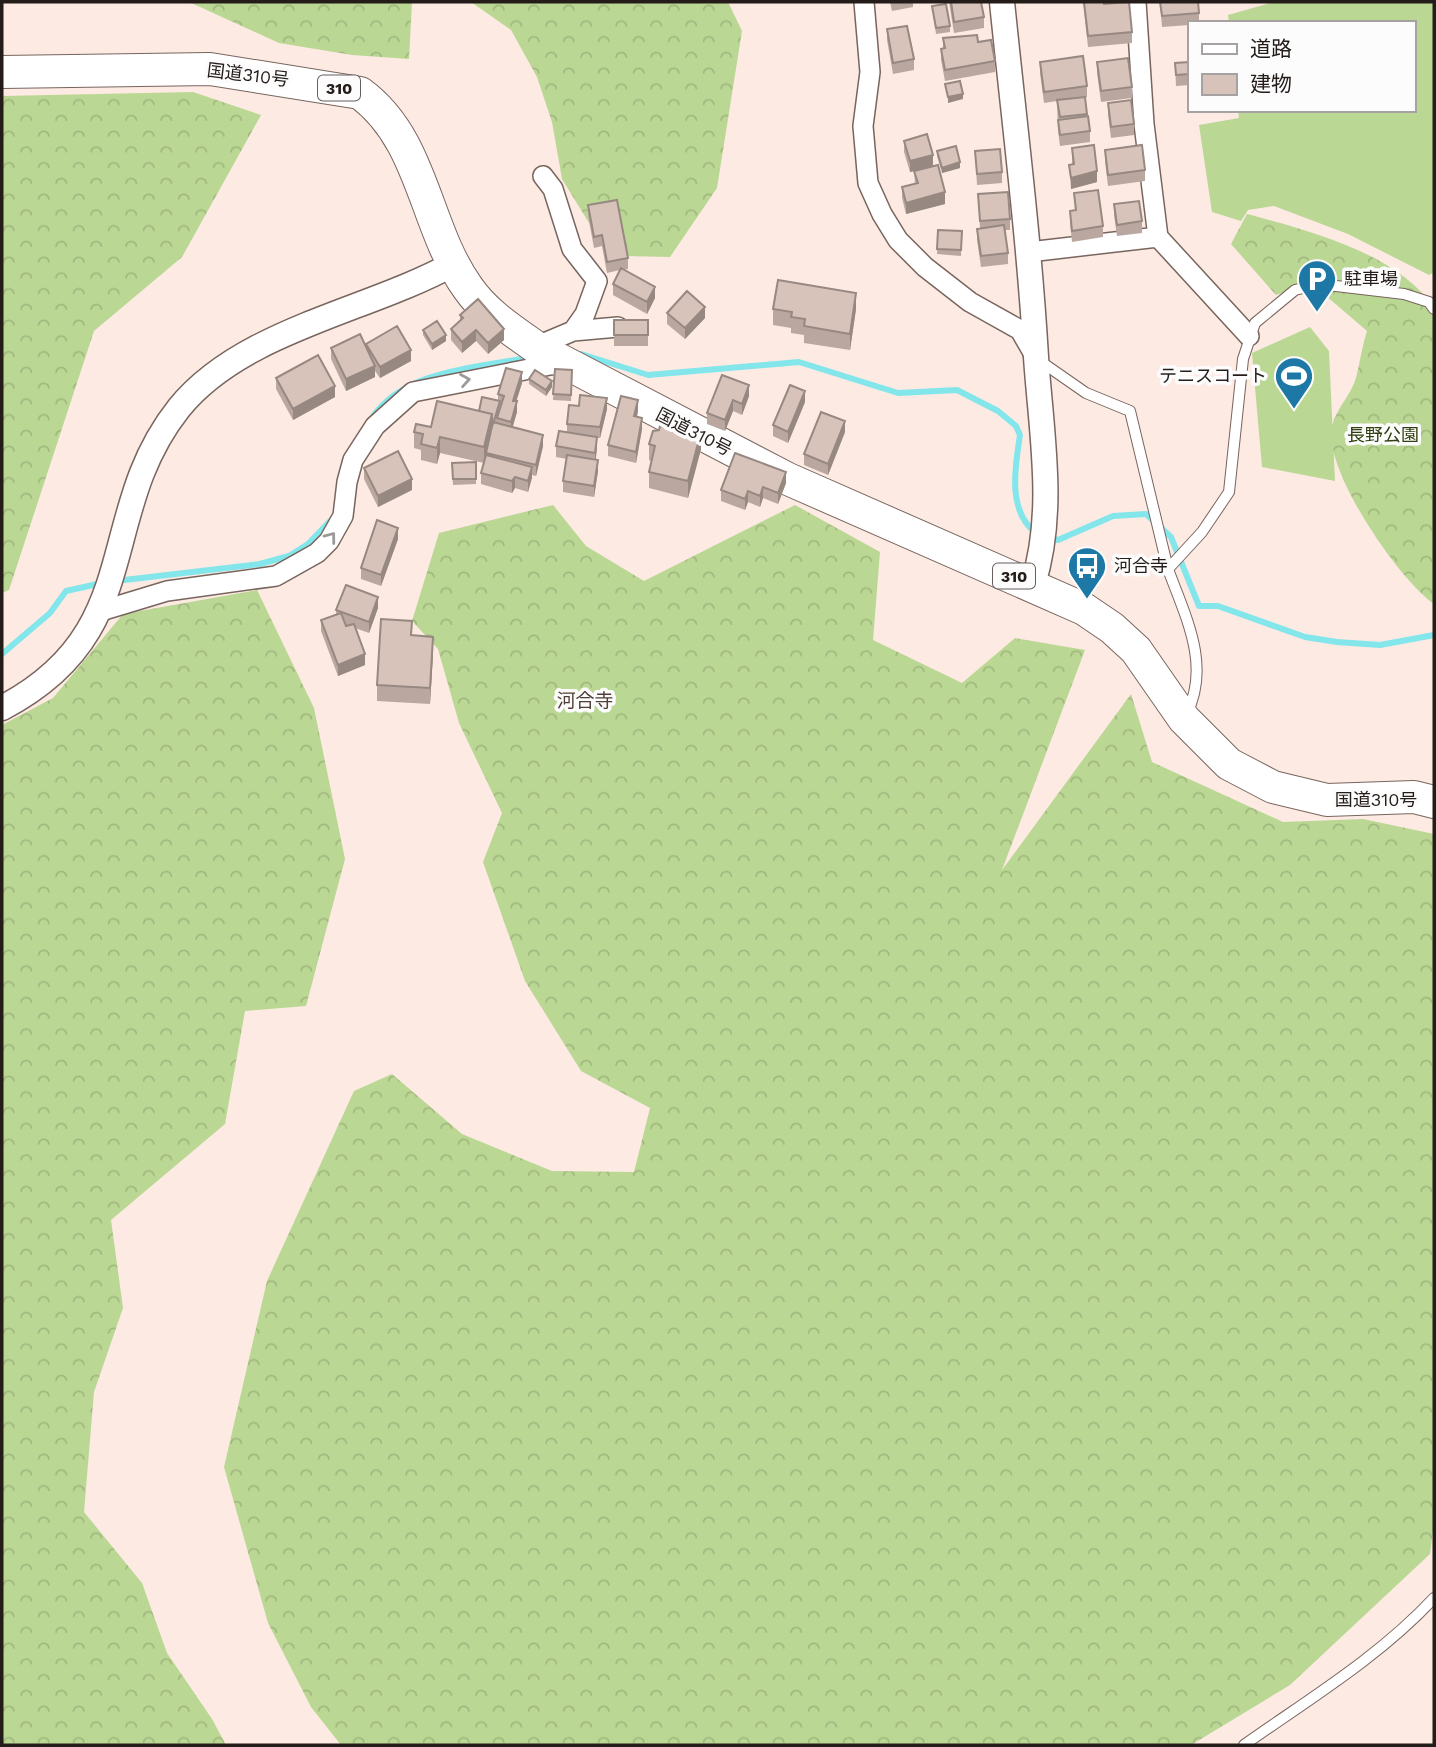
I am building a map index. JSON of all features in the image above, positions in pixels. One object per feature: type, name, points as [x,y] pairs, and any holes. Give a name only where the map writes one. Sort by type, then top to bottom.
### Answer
[{"type":"highway","name":"国道310号","points":[[2,72],[210,69],[360,93],[376,105],[395,128],[410,155],[453,264],[469,289],[498,321],[547,355],[788,479],[1037,570],[1136,650],[1184,719],[1229,764],[1273,787],[1327,800],[1414,797],[1434,802]]},
{"type":"street","points":[[864,2],[870,72],[863,126],[868,183],[882,214],[898,240],[925,267],[970,302],[1020,330],[1036,359]]},
{"type":"street","points":[[1002,2],[1029,252],[1043,426],[1045,521],[1037,570]]},
{"type":"street","points":[[1136,2],[1144,124],[1158,237],[1249,336]]},
{"type":"street","points":[[103,605],[167,591],[276,576],[317,553],[329,541],[343,516],[346,482],[353,460],[375,426],[413,392],[547,355],[573,331],[585,314],[597,281],[572,249],[559,205],[543,176]]},
{"type":"street","points":[[1029,252],[1158,237]]},
{"type":"street","points":[[2,708],[32,691],[73,655],[103,605],[129,509],[152,455],[164,430],[199,386],[249,353],[453,264]]},
{"type":"street","points":[[573,331],[618,327]]},
{"type":"lane","points":[[1169,568],[1229,492],[1243,359],[1255,323],[1295,290],[1319,284],[1404,294],[1429,302],[1434,309]]},
{"type":"lane","points":[[1036,359],[1086,393],[1130,411],[1159,535],[1193,637],[1199,675],[1184,719]]},
{"type":"lane","points":[[1244,1745],[1360,1664],[1414,1619],[1434,1598]]},
{"type":"green space","points":[[189,2],[419,2],[412,3],[409,59],[352,55],[279,43]]},
{"type":"green space","points":[[471,2],[728,2],[742,31],[717,188],[670,257],[624,256],[594,231],[562,179],[552,122],[537,77],[511,30]]},
{"type":"green space","points":[[1274,2],[1434,2],[1434,272],[1429,275],[1348,234],[1274,206],[1248,210],[1241,221],[1212,212],[1199,125],[1239,118],[1238,112],[1415,112],[1415,21],[1229,21],[1228,15]]},
{"type":"green space","points":[[193,92],[261,115],[182,257],[94,331],[9,590],[2,593],[2,96]]},
{"type":"green space","name":"長野公園","points":[[1247,214],[1323,236],[1375,258],[1398,272],[1418,289],[1434,308],[1434,604],[1402,573],[1366,522],[1339,469],[1332,445],[1332,426],[1356,378],[1367,331],[1311,283],[1276,295],[1231,244]]},
{"type":"green space","name":"テニスコート","points":[[1310,327],[1329,351],[1335,481],[1262,467],[1252,353]]},
{"type":"green space","points":[[553,505],[586,546],[644,581],[795,505],[880,552],[873,640],[962,683],[1015,638],[1085,650],[1002,870],[1131,694],[1152,762],[1283,822],[1363,819],[1434,834],[1434,1523],[1430,1554],[1290,1685],[1191,1745],[341,1745],[311,1707],[268,1623],[224,1467],[267,1281],[354,1091],[392,1074],[462,1134],[552,1171],[634,1172],[650,1108],[581,1071],[525,981],[483,862],[502,813],[459,723],[438,649],[412,621],[439,533]]},
{"type":"green space","points":[[257,590],[314,708],[345,859],[306,1006],[245,1011],[225,1124],[111,1220],[123,1308],[94,1392],[84,1512],[142,1583],[167,1653],[212,1719],[226,1745],[2,1745],[2,725],[53,698],[123,614]]},
{"type":"building","points":[[951,2],[981,2],[984,17],[954,22]]},
{"type":"building","points":[[1084,2],[1129,2],[1132,32],[1088,36]]},
{"type":"building","points":[[1160,2],[1198,2],[1199,13],[1162,16]]},
{"type":"building","points":[[946,4],[950,26],[936,28],[932,6]]},
{"type":"building","points":[[907,26],[914,59],[893,63],[887,29]]},
{"type":"building","points":[[977,35],[978,42],[991,40],[995,61],[945,70],[941,49],[945,48],[943,38]]},
{"type":"building","points":[[1083,56],[1087,86],[1044,92],[1040,62]]},
{"type":"building","points":[[1128,58],[1132,87],[1101,91],[1097,62]]},
{"type":"building","points":[[1188,62],[1188,74],[1176,75],[1175,63]]},
{"type":"building","points":[[960,81],[963,94],[948,97],[945,84]]},
{"type":"building","points":[[1085,97],[1087,114],[1060,117],[1057,100]]},
{"type":"building","points":[[1131,100],[1134,124],[1111,127],[1108,103]]},
{"type":"building","points":[[1088,116],[1090,131],[1060,135],[1058,120]]},
{"type":"building","points":[[927,134],[933,155],[910,161],[904,141]]},
{"type":"building","points":[[1094,145],[1097,171],[1071,178],[1069,165],[1074,164],[1072,148]]},
{"type":"building","points":[[1142,145],[1145,170],[1108,175],[1105,150]]},
{"type":"building","points":[[956,146],[960,162],[942,168],[937,151]]},
{"type":"building","points":[[1000,149],[1002,172],[977,174],[975,151]]},
{"type":"building","points":[[938,165],[945,192],[906,203],[902,187],[918,183],[914,171]]},
{"type":"building","points":[[1098,190],[1103,226],[1072,231],[1070,211],[1076,210],[1074,193]]},
{"type":"building","points":[[1008,192],[1010,219],[980,221],[978,194]]},
{"type":"building","points":[[617,200],[628,258],[607,262],[602,235],[594,237],[588,205]]},
{"type":"building","points":[[1139,201],[1142,221],[1117,225],[1114,204]]},
{"type":"building","points":[[1004,225],[1008,253],[981,256],[977,229]]},
{"type":"building","points":[[938,230],[962,231],[961,250],[937,249]]},
{"type":"building","points":[[621,268],[655,287],[647,302],[613,284]]},
{"type":"building","points":[[778,280],[856,293],[850,334],[804,326],[805,319],[791,317],[792,312],[773,309]]},
{"type":"building","points":[[687,291],[705,307],[685,328],[667,313]]},
{"type":"building","points":[[478,299],[504,329],[488,343],[476,330],[462,342],[451,329],[463,318],[460,315]]},
{"type":"building","points":[[614,320],[648,320],[648,335],[614,335]]},
{"type":"building","points":[[437,321],[446,335],[432,344],[423,330]]},
{"type":"building","points":[[397,326],[411,350],[380,367],[366,344]]},
{"type":"building","points":[[360,334],[375,366],[346,379],[331,348]]},
{"type":"building","points":[[318,355],[335,386],[293,409],[276,378]]},
{"type":"building","points":[[506,368],[522,372],[513,401],[517,401],[511,422],[497,418],[504,396],[498,394]]},
{"type":"building","points":[[555,369],[572,370],[571,395],[553,394]]},
{"type":"building","points":[[535,370],[552,381],[546,390],[529,379]]},
{"type":"building","points":[[722,375],[749,385],[742,404],[733,400],[725,420],[707,413]]},
{"type":"building","points":[[790,385],[805,391],[788,432],[773,425]]},
{"type":"building","points":[[580,395],[607,398],[600,427],[567,424],[569,405],[579,406]]},
{"type":"building","points":[[621,396],[638,400],[634,416],[642,418],[636,452],[608,445]]},
{"type":"building","points":[[482,397],[500,401],[493,424],[492,414],[479,411]]},
{"type":"building","points":[[437,401],[492,414],[484,447],[440,437],[437,448],[421,444],[423,434],[414,432],[416,424],[431,427]]},
{"type":"building","points":[[821,412],[845,421],[828,464],[804,454]]},
{"type":"building","points":[[493,422],[543,435],[536,465],[486,453]]},
{"type":"building","points":[[661,422],[701,432],[688,481],[649,472],[655,446],[649,444],[653,431],[659,430]]},
{"type":"building","points":[[559,431],[597,437],[595,453],[556,446]]},
{"type":"building","points":[[398,451],[412,479],[378,496],[364,468]]},
{"type":"building","points":[[735,453],[786,472],[778,493],[763,487],[760,496],[748,491],[745,499],[721,490]]},
{"type":"building","points":[[486,455],[532,467],[528,481],[515,477],[512,481],[481,473]]},
{"type":"building","points":[[567,455],[598,460],[594,486],[563,481]]},
{"type":"building","points":[[476,462],[476,479],[453,479],[452,463]]},
{"type":"building","points":[[377,520],[398,528],[381,575],[361,568]]},
{"type":"building","points":[[346,585],[378,597],[369,622],[336,610]]},
{"type":"building","points":[[341,613],[346,626],[354,624],[365,654],[338,665],[321,620]]},
{"type":"building","points":[[381,619],[412,621],[411,635],[433,637],[430,688],[377,685]]},
{"type":"waterway","points":[[581,354],[648,375],[799,362],[898,393],[957,390],[998,411],[1016,426],[1020,435],[1015,474],[1017,501],[1027,524],[1036,533]]},
{"type":"waterway","points":[[372,418],[386,402],[403,389],[422,380],[530,357]]},
{"type":"waterway","points":[[1049,538],[1058,540],[1113,516],[1146,514],[1171,537],[1199,606],[1218,606],[1305,637],[1337,642],[1380,645],[1434,635]]},
{"type":"waterway","points":[[116,581],[260,564],[289,556],[308,544],[331,520]]},
{"type":"waterway","points":[[2,654],[50,613],[66,591],[102,583]]},
{"type":"place","name":"駐車場","points":[[1317,313]]},
{"type":"place","name":"テニスコート","points":[[1294,410]]},
{"type":"place","name":"河合寺","points":[[1087,600]]},
{"type":"district","name":"河合寺","points":[[585,700]]}]
